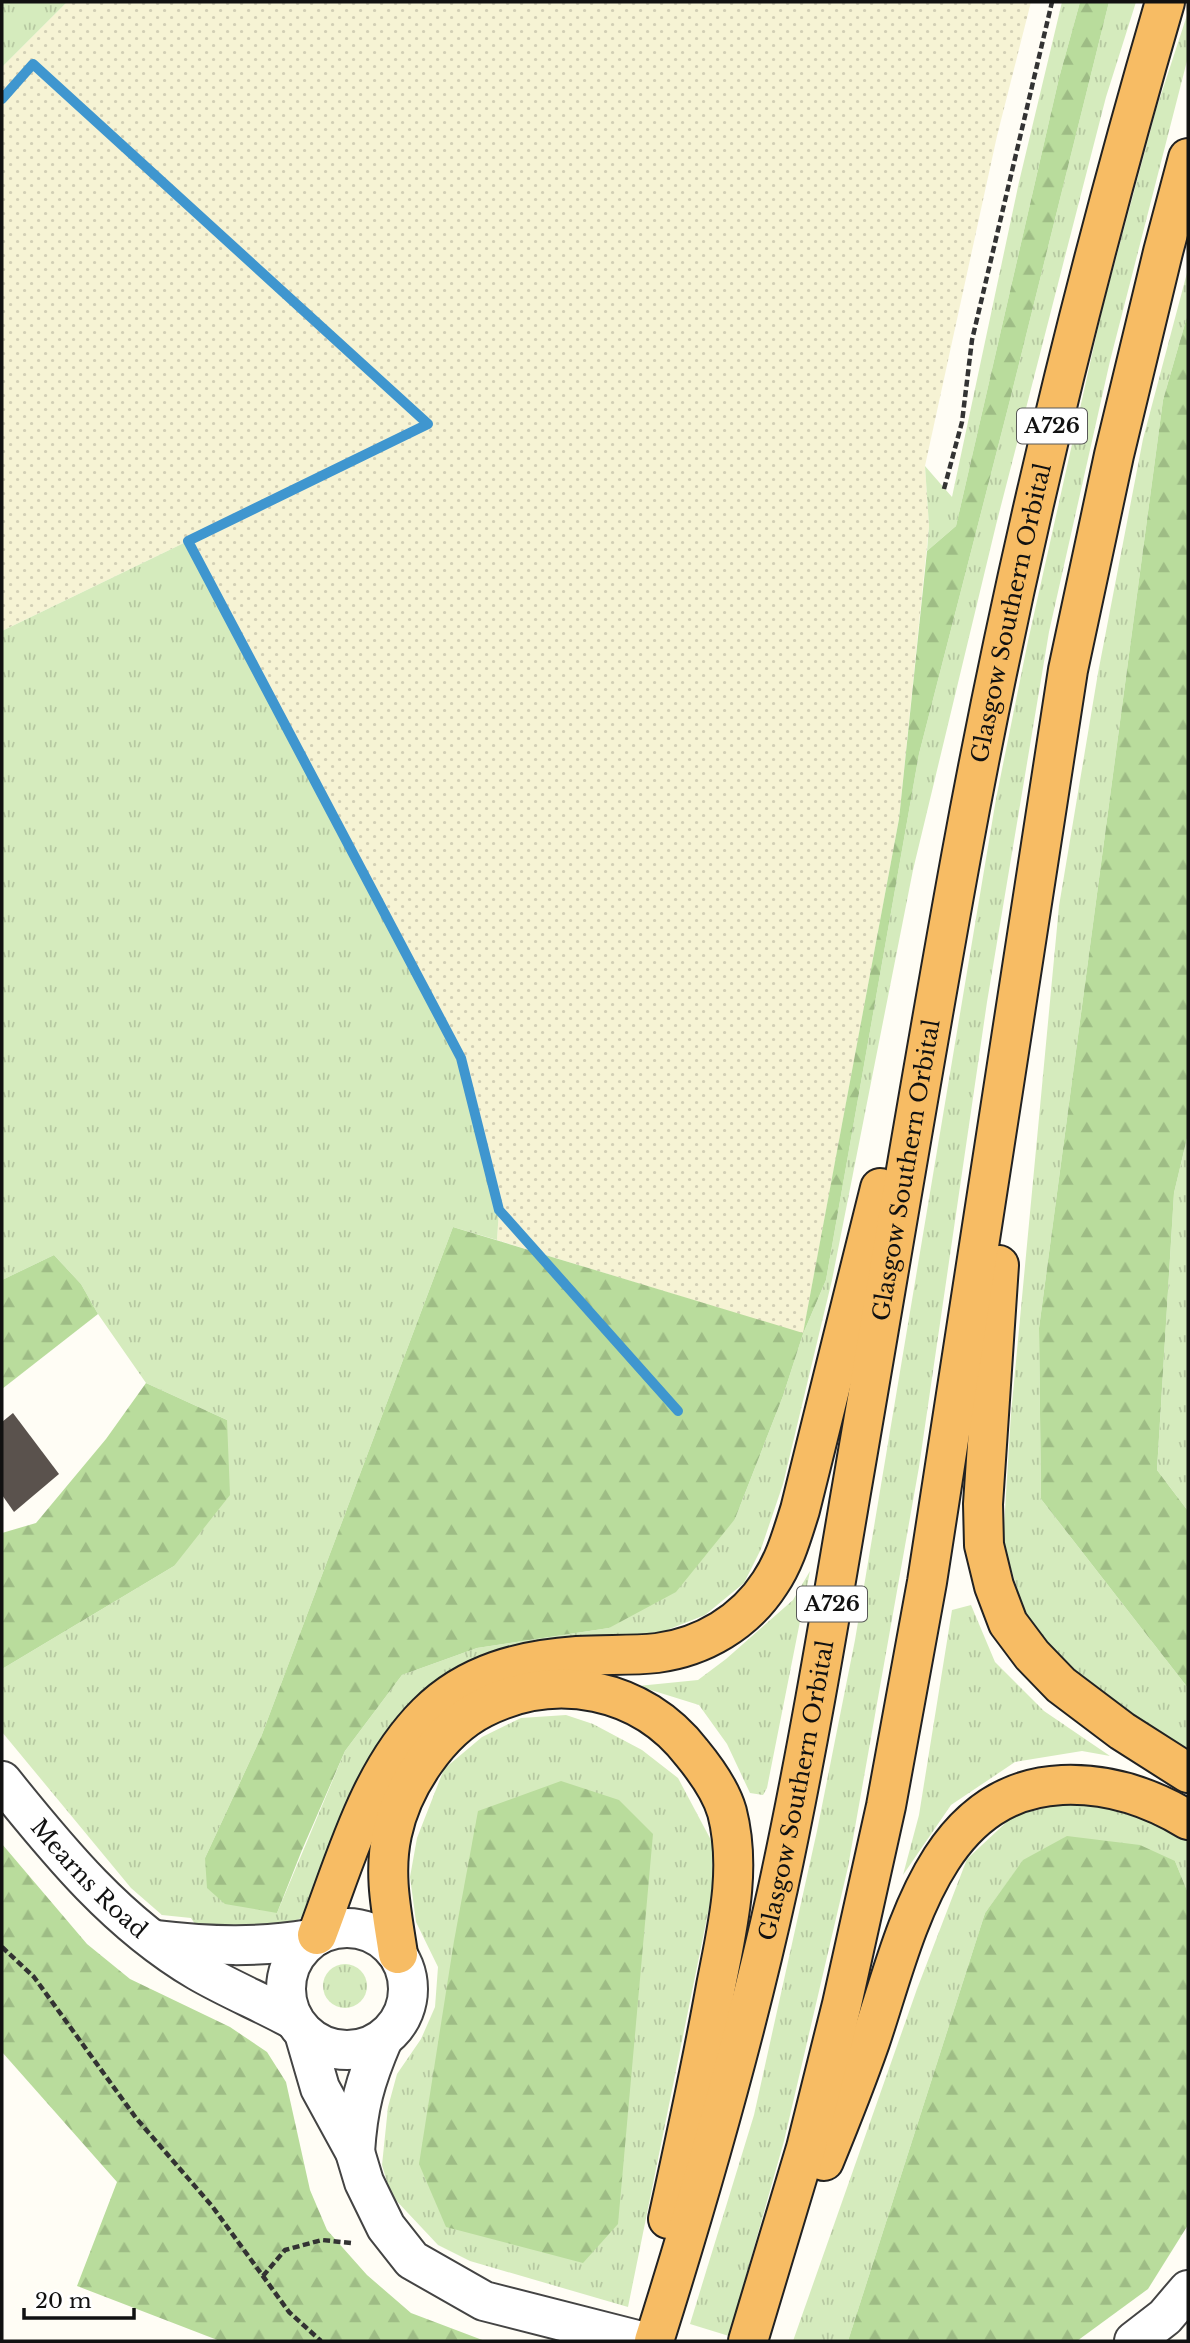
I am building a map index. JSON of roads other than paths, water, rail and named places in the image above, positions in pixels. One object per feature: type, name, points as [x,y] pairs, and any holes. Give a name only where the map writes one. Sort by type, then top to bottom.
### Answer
[{"type":"highway","name":"Glasgow Southern Orbital","points":[[653,2341],[712,2151],[741,2044],[778,1885],[824,1648],[961,856],[1034,502],[1100,235],[1165,2]]},
{"type":"highway","name":"A726","points":[[748,2341],[806,2148],[842,2004],[886,1806],[927,1583],[1068,670],[1114,455],[1188,158]]},
{"type":"highway","points":[[314,1937],[363,1816],[400,1745],[428,1712],[460,1687],[484,1674],[544,1660],[659,1653],[689,1646],[714,1636],[735,1622],[753,1606],[771,1583],[785,1556],[800,1510],[961,856]]},
{"type":"highway","points":[[1016,998],[983,1504],[984,1545],[994,1586],[1009,1623],[1032,1655],[1071,1693],[1122,1731],[1188,1773]]},
{"type":"highway","points":[[398,1954],[387,1879],[393,1830],[419,1767],[439,1743],[481,1709],[534,1691],[563,1688],[627,1700],[681,1739],[708,1773],[726,1811],[734,1876],[708,2032],[641,2341]]},
{"type":"highway","points":[[755,2341],[869,2045],[904,1937],[929,1877],[947,1847],[975,1819],[1002,1799],[1045,1786],[1101,1786],[1131,1793],[1161,1804],[1188,1820]]},
{"type":"street","name":"Mearns Road","points":[[2,1781],[63,1857],[127,1920],[198,1970],[299,2027]]},
{"type":"street","points":[[355,2152],[366,2078],[383,2039],[399,2022],[408,2000],[409,1984],[398,1954],[386,1941],[370,1931],[352,1927],[334,1928],[314,1937],[296,1956],[287,1977],[288,2007],[299,2027],[320,2088],[355,2152],[364,2182],[386,2227],[412,2260],[484,2301],[641,2341]]},
{"type":"street","name":"Mearns Road","points":[[155,1940],[206,1946],[258,1946],[314,1937]]},
{"type":"street","points":[[299,2027],[322,2045],[342,2051],[364,2048],[383,2039]]},
{"type":"street","points":[[1133,2341],[1165,2317],[1188,2290]]},
{"type":"waterway","points":[[2,99],[33,64],[428,424],[188,541],[461,1058],[499,1210],[678,1411]]}]
